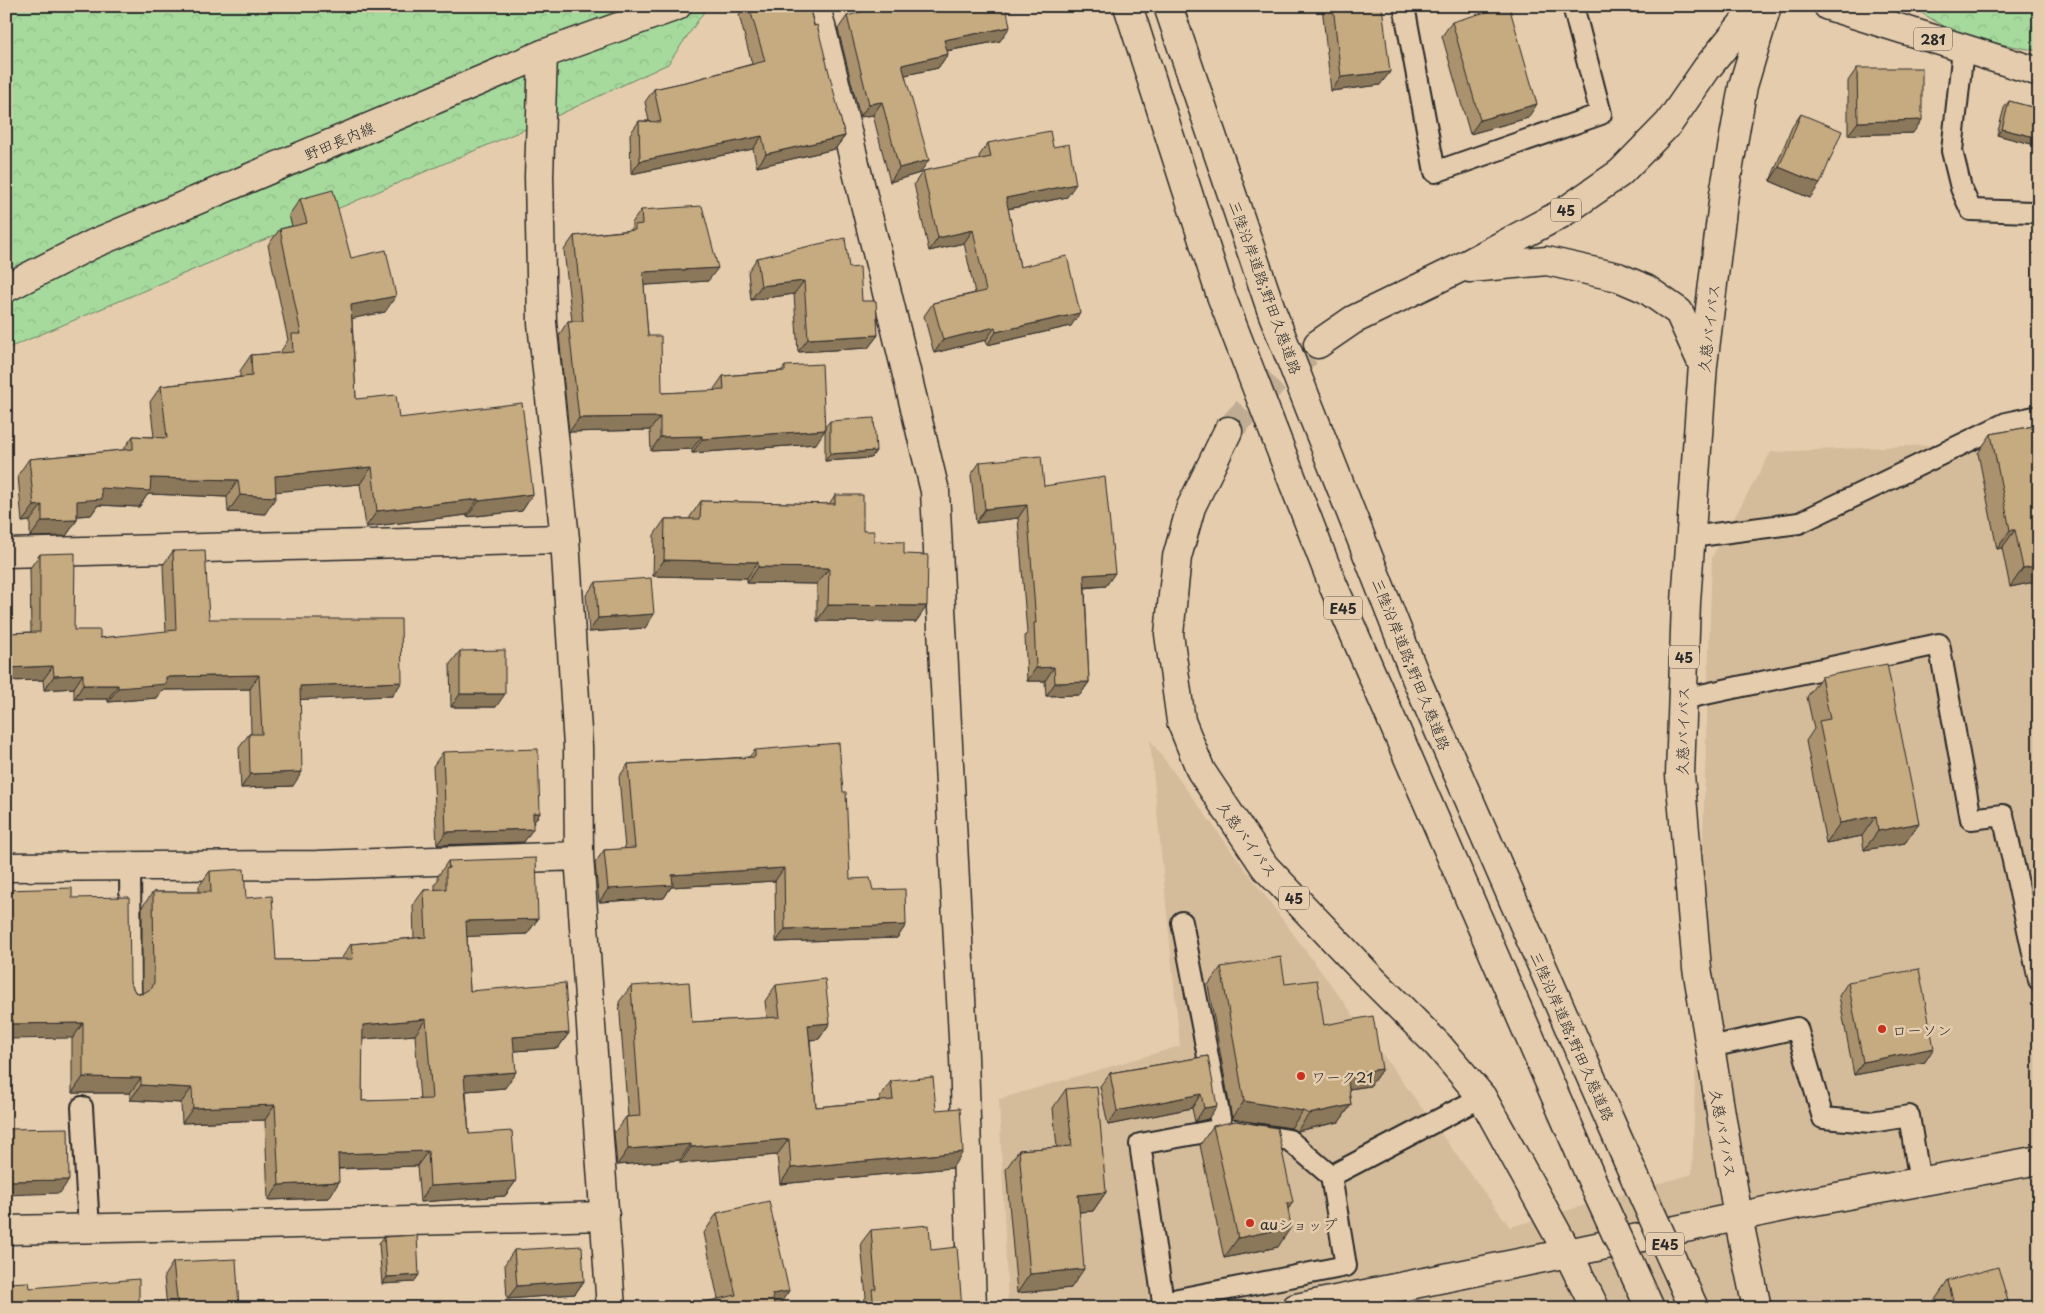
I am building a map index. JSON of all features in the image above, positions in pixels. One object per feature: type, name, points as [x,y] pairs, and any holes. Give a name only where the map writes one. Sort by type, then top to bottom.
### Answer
[{"type":"main road","name":"野田長内線","points":[[6,288],[93,244],[543,54],[677,6]]},
{"type":"main road","points":[[816,6],[934,491],[964,1057],[972,1308]]},
{"type":"main road","name":"E45","points":[[1128,6],[1220,293],[1333,585],[1472,909],[1650,1308]]},
{"type":"main road","name":"三陸沿岸道路;野田久慈道路","points":[[1168,6],[1272,312],[1418,683],[1694,1308]]},
{"type":"main road","name":"45","points":[[1318,344],[1353,320],[1458,269],[1561,214],[1620,173],[1669,122],[1707,68],[1757,6]]},
{"type":"main road","name":"久慈バイパス","points":[[1757,1308],[1738,1217],[1697,968],[1680,775],[1682,699],[1691,537],[1704,365],[1724,194],[1743,86],[1766,6]]},
{"type":"main road","name":"281","points":[[1828,6],[2039,72]]},
{"type":"main road","points":[[543,54],[539,176],[542,322],[565,539],[578,747],[579,856],[611,1308]]},
{"type":"main road","name":"45","points":[[1458,269],[1547,261],[1618,277],[1646,289],[1679,312],[1704,365]]},
{"type":"main road","name":"久慈バイパス","points":[[1228,431],[1191,507],[1177,557],[1169,634],[1181,721],[1201,771],[1265,867],[1438,1045],[1482,1097],[1568,1253],[1595,1308]]},
{"type":"main road","points":[[6,553],[565,539]]},
{"type":"main road","points":[[6,867],[317,865],[579,856]]},
{"type":"main road","points":[[1296,1308],[1792,1205],[2039,1160]]},
{"type":"main road","points":[[6,1230],[605,1216]]},
{"type":"lane","points":[[1404,6],[1435,172],[1601,114],[1573,6]]},
{"type":"lane","points":[[1963,49],[1952,151],[1961,188],[1971,210],[2032,212],[2039,214]]},
{"type":"lane","points":[[1691,537],[1799,523],[2006,423],[2039,416]]},
{"type":"lane","points":[[1682,699],[1938,644],[1971,819],[2003,814],[2039,980]]},
{"type":"lane","points":[[130,865],[131,996]]},
{"type":"lane","points":[[1182,922],[1222,1129]]},
{"type":"lane","points":[[1710,1047],[1797,1028],[1823,1118],[1872,1122],[1909,1116],[1920,1182]]},
{"type":"lane","points":[[1330,1176],[1482,1097]]},
{"type":"lane","points":[[82,1107],[89,1229]]},
{"type":"lane","points":[[1222,1129],[1290,1140],[1330,1176],[1346,1266],[1164,1302],[1140,1144],[1222,1129]]},
{"type":"shaded area","points":[[2039,440],[2039,1308],[1008,1308],[999,1099],[1180,1046],[1150,740],[1510,1227],[1692,1174],[1712,557],[1771,452]]},
{"type":"green space","points":[[6,6],[708,6],[668,64],[554,117],[6,349]]},
{"type":"green space","points":[[1910,6],[2039,6],[2039,51],[1962,37]]},
{"type":"building","points":[[749,6],[809,6],[814,26],[817,25],[845,136],[766,154],[762,136],[640,161],[639,121],[661,122],[654,89],[765,61]]},
{"type":"building","points":[[880,6],[901,6],[902,8],[913,6],[1006,6],[1010,27],[944,40],[948,54],[902,65],[929,160],[899,168],[882,102],[869,104],[847,16]]},
{"type":"building","points":[[1333,6],[1382,6],[1390,72],[1341,77]]},
{"type":"building","points":[[1509,6],[1537,104],[1480,120],[1452,22]]},
{"type":"building","points":[[1857,68],[1922,68],[1922,120],[1858,122]]},
{"type":"building","points":[[2009,101],[2039,109],[2039,138],[2002,129]]},
{"type":"building","points":[[1801,114],[1842,131],[1820,184],[1779,167]]},
{"type":"building","points":[[1050,131],[1053,147],[1069,144],[1076,184],[1006,198],[1020,267],[1067,256],[1080,313],[996,332],[995,327],[943,340],[933,303],[986,291],[973,230],[938,238],[923,171],[991,157],[988,143]]},
{"type":"building","points":[[333,190],[351,258],[386,250],[396,296],[351,305],[356,399],[396,395],[399,418],[522,403],[533,494],[377,511],[372,467],[275,476],[276,497],[240,495],[238,480],[151,478],[150,491],[101,488],[102,499],[77,501],[77,520],[42,521],[42,505],[34,506],[29,459],[133,449],[133,436],[167,438],[161,386],[252,376],[251,355],[293,352],[292,334],[301,334],[280,229],[307,223],[300,199]]},
{"type":"building","points":[[702,206],[718,268],[643,272],[648,336],[661,336],[662,393],[724,390],[723,376],[785,371],[785,366],[822,364],[825,430],[702,439],[702,436],[660,437],[660,417],[579,418],[568,321],[583,321],[574,236],[635,230],[635,225],[642,224],[641,210]]},
{"type":"building","points":[[845,238],[849,268],[860,267],[862,301],[876,301],[878,335],[808,339],[804,281],[761,286],[757,258]]},
{"type":"building","points":[[874,418],[876,451],[830,454],[830,421]]},
{"type":"building","points":[[2039,425],[2039,565],[2023,568],[2015,530],[2010,530],[1991,434]]},
{"type":"building","points":[[1041,456],[1044,486],[1105,477],[1115,573],[1084,575],[1089,682],[1055,683],[1054,667],[1036,668],[1034,623],[1036,623],[1027,505],[985,509],[980,462]]},
{"type":"building","points":[[835,495],[863,495],[863,531],[874,531],[874,541],[904,542],[904,554],[928,555],[927,606],[828,605],[829,568],[758,567],[758,562],[664,560],[665,519],[700,519],[701,501],[835,504]]},
{"type":"building","points":[[205,550],[209,619],[401,619],[402,682],[300,686],[302,772],[250,774],[249,734],[262,734],[259,675],[166,677],[166,684],[118,688],[118,685],[83,685],[83,674],[54,676],[53,666],[6,668],[6,633],[40,632],[40,554],[75,553],[74,630],[100,630],[100,638],[176,630],[173,551]]},
{"type":"building","points":[[651,578],[654,614],[598,618],[596,582]]},
{"type":"building","points":[[505,650],[505,694],[460,694],[460,651]]},
{"type":"building","points":[[1887,664],[1919,823],[1878,831],[1876,816],[1840,823],[1819,721],[1830,719],[1821,677]]},
{"type":"building","points":[[839,743],[843,792],[846,792],[850,879],[870,878],[873,890],[905,889],[906,925],[785,929],[784,868],[672,875],[673,885],[608,889],[604,850],[635,848],[628,764],[755,757],[755,750]]},
{"type":"building","points":[[538,749],[540,813],[533,813],[533,829],[446,832],[443,752]]},
{"type":"building","points":[[536,858],[538,919],[466,921],[470,991],[565,983],[569,1033],[513,1037],[516,1072],[464,1076],[469,1134],[512,1131],[516,1181],[430,1186],[428,1151],[338,1154],[339,1182],[279,1185],[275,1105],[193,1108],[192,1088],[141,1085],[141,1078],[83,1077],[83,1023],[6,1024],[6,890],[72,888],[72,898],[129,897],[130,982],[135,992],[142,994],[152,988],[154,982],[153,892],[211,892],[210,871],[244,869],[246,898],[272,896],[276,960],[353,959],[351,944],[426,937],[424,890],[446,889],[448,861]],"holes":[[[426,1019],[432,1099],[362,1101],[363,1025]]]},
{"type":"building","points":[[1281,957],[1285,984],[1317,980],[1324,1025],[1373,1016],[1382,1069],[1347,1074],[1351,1105],[1309,1114],[1303,1111],[1244,1101],[1221,967]]},
{"type":"building","name":"ローソン","points":[[1919,969],[1934,1048],[1863,1062],[1848,982]]},
{"type":"building","points":[[825,979],[830,1023],[808,1025],[816,1107],[893,1100],[891,1081],[933,1077],[936,1110],[960,1108],[963,1152],[791,1168],[789,1139],[691,1147],[691,1144],[628,1149],[626,1117],[640,1116],[631,986],[689,982],[692,1022],[780,1017],[776,985]]},
{"type":"building","points":[[1208,1056],[1217,1106],[1204,1108],[1201,1094],[1117,1111],[1110,1073]]},
{"type":"building","points":[[1097,1086],[1106,1192],[1078,1195],[1084,1269],[1030,1274],[1019,1150],[1072,1146],[1066,1089]]},
{"type":"building","points":[[1236,1121],[1277,1128],[1293,1202],[1287,1203],[1291,1227],[1238,1238],[1213,1126]]},
{"type":"building","points":[[68,1128],[69,1180],[6,1181],[6,1129]]},
{"type":"building","points":[[769,1201],[789,1291],[772,1294],[775,1308],[679,1308],[736,1295],[717,1213]]},
{"type":"building","points":[[929,1225],[931,1250],[957,1247],[962,1308],[874,1308],[872,1289],[876,1289],[871,1230]]},
{"type":"building","points":[[417,1235],[419,1275],[387,1277],[384,1237]]},
{"type":"building","points":[[582,1246],[584,1281],[517,1286],[514,1250]]},
{"type":"building","points":[[236,1259],[239,1308],[178,1308],[173,1262]]},
{"type":"building","points":[[1998,1267],[2010,1308],[1955,1308],[1948,1281]]},
{"type":"building","points":[[139,1279],[139,1308],[6,1308],[6,1283],[29,1282],[30,1288]]},
{"type":"tunnel","points":[[1228,431],[1270,385],[1318,344]]},
{"type":"place","name":"ローソン","points":[[1882,1029]]},
{"type":"place","name":"ワーク21","points":[[1301,1076]]},
{"type":"place","name":"auショップ","points":[[1250,1223]]}]
